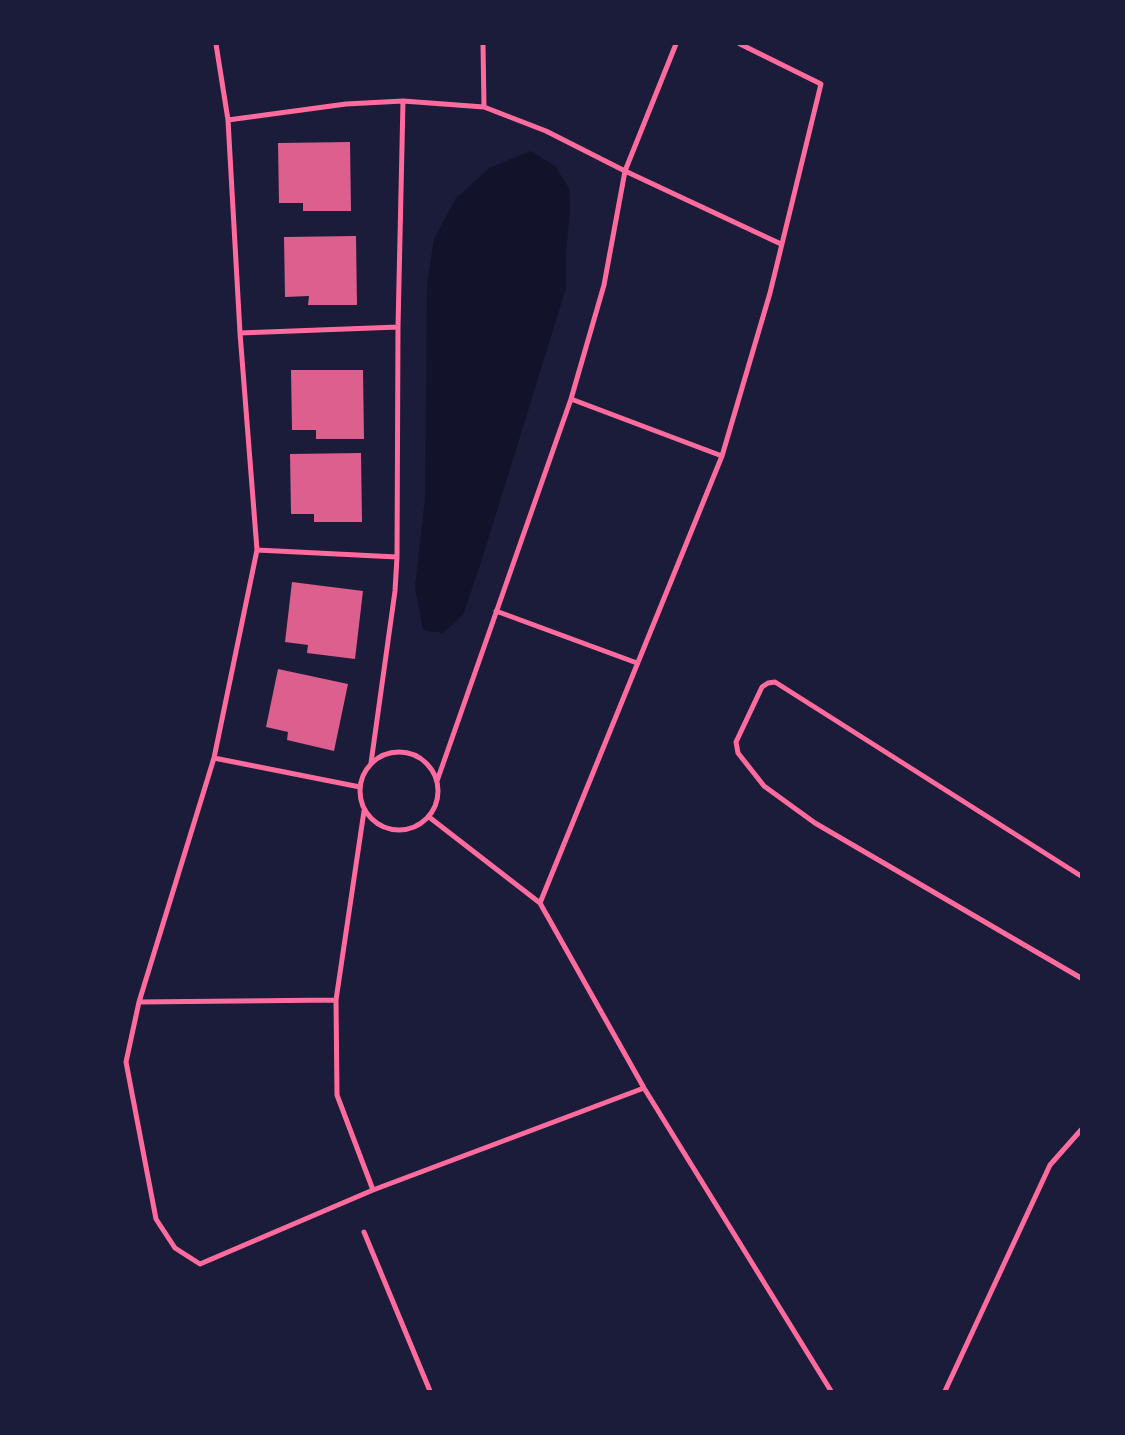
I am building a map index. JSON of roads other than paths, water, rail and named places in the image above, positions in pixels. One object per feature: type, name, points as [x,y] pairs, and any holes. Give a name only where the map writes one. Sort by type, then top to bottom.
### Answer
[{"type":"street","points":[[216,44],[228,120],[240,333],[257,550],[214,758],[139,1002],[126,1062],[156,1219],[175,1248],[200,1264],[373,1190],[644,1088]]},
{"type":"street","points":[[483,44],[484,107]]},
{"type":"street","points":[[437,781],[571,399],[604,285],[625,171],[676,44]]},
{"type":"street","points":[[540,903],[722,456],[770,293],[821,84],[740,44]]},
{"type":"street","points":[[228,120],[346,104],[403,101],[484,107],[546,131],[625,171],[781,244]]},
{"type":"street","points":[[371,763],[395,590],[397,557],[398,327],[403,101]]},
{"type":"street","points":[[240,333],[398,327]]},
{"type":"street","points":[[571,399],[722,456]]},
{"type":"street","points":[[257,550],[397,557]]},
{"type":"street","points":[[496,611],[637,663]]},
{"type":"street","points":[[1081,876],[775,682],[768,683],[762,687],[736,742],[738,753],[764,786],[815,823],[1081,978]]},
{"type":"street","points":[[396,752],[409,753],[422,759],[431,769],[437,781],[438,794],[435,807],[429,817],[419,825],[408,830],[395,831],[383,828],[373,821],[364,811],[360,799],[360,787],[364,774],[371,763],[383,755],[396,752]]},
{"type":"street","points":[[214,758],[360,787]]},
{"type":"street","points":[[364,811],[336,1000],[337,1095],[373,1190]]},
{"type":"street","points":[[429,817],[540,903],[644,1088],[831,1391]]},
{"type":"street","points":[[139,1002],[336,1000]]},
{"type":"street","points":[[945,1391],[1050,1165],[1081,1130]]},
{"type":"street","points":[[364,1232],[430,1391]]}]
